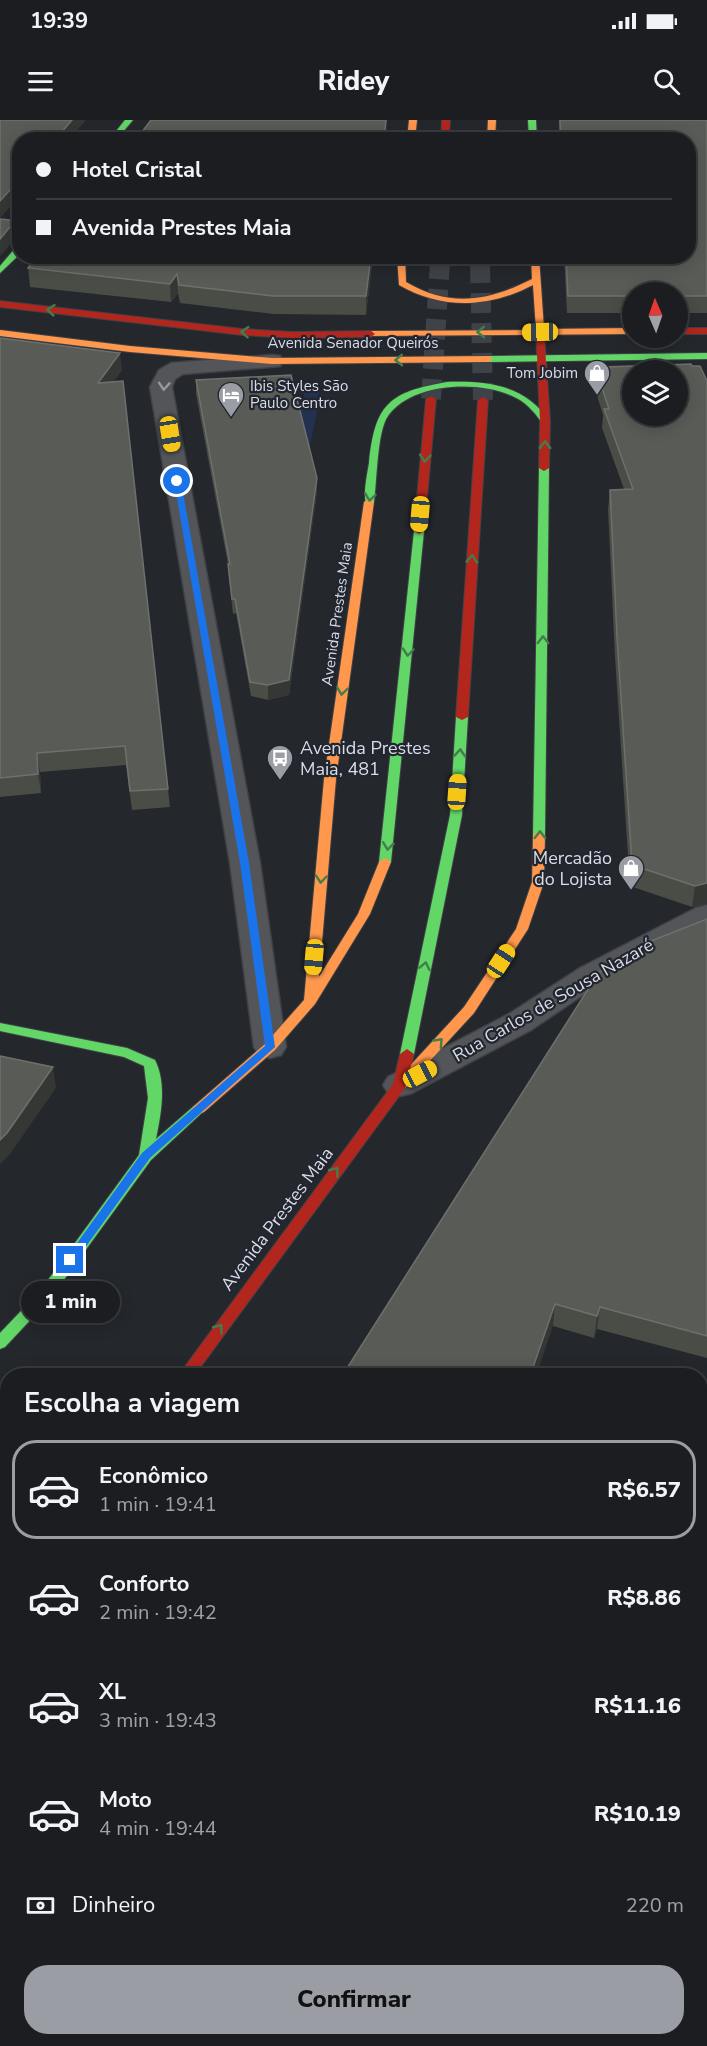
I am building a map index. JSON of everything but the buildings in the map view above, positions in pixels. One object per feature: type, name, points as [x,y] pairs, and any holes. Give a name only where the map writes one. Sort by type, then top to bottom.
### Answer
[{"type":"main road","points":[[119,132],[129,120]]},
{"type":"main road","points":[[0,272],[12,258]]},
{"type":"main road","points":[[401,264],[402,283],[422,294],[442,299],[464,301],[498,298],[516,292],[536,280]]},
{"type":"main road","name":"Avenida Prestes Maia","points":[[191,1368],[400,1085],[469,1010],[522,929],[538,882],[545,421],[535,264]]},
{"type":"main road","name":"Avenida Senador Queirós","points":[[0,304],[252,333],[622,331]]},
{"type":"main road","points":[[688,331],[707,331]]},
{"type":"main road","name":"Avenida Senador Queirós","points":[[0,333],[130,349],[272,361],[707,356]]},
{"type":"main road","name":"Avenida Prestes Maia","points":[[310,1001],[330,779],[381,419],[393,404],[412,393],[437,386],[466,385],[495,388],[520,396],[537,408],[545,421]]},
{"type":"main road","points":[[0,1343],[45,1295],[146,1155],[270,1047],[310,1001],[364,914],[385,866],[397,765],[431,399]]},
{"type":"main road","name":"Avenida Prestes Maia","points":[[400,1085],[456,815],[483,400]]},
{"type":"main road","points":[[0,1027],[127,1053],[150,1063],[155,1073],[155,1090],[146,1155]]},
{"type":"street","points":[[270,1047],[245,863],[161,387],[164,377],[170,371],[179,368],[272,361]]},
{"type":"street","name":"Rua Carlos de Sousa Nazaré","points":[[400,1085],[520,1022],[591,975],[707,915]]},
{"type":"shaded area","points":[[319,386],[318,407],[308,455],[208,461],[203,427],[216,426],[260,410],[307,407],[302,387]]},
{"type":"tunnel","points":[[431,399],[440,264]]},
{"type":"tunnel","points":[[480,264],[483,400]]},
{"type":"traffic: fast","points":[[119,132],[129,120]]},
{"type":"traffic: fast","points":[[532,120],[533,132]]},
{"type":"traffic: fast","points":[[0,271],[12,257]]},
{"type":"traffic: fast","points":[[489,359],[707,356]]},
{"type":"traffic: fast","points":[[369,502],[380,422],[395,404],[410,395],[428,388],[447,385],[486,386],[523,398],[545,421]]},
{"type":"traffic: fast","points":[[539,835],[544,468]]},
{"type":"traffic: fast","points":[[385,862],[419,531]]},
{"type":"traffic: fast","points":[[407,1054],[456,815],[462,717]]},
{"type":"traffic: fast","points":[[0,1027],[127,1053],[150,1063],[155,1098],[146,1156]]},
{"type":"traffic: fast","points":[[0,1343],[45,1295],[146,1156],[199,1109]]},
{"type":"traffic: slow","points":[[412,132],[413,120]]},
{"type":"traffic: slow","points":[[491,132],[492,120]]},
{"type":"traffic: slow","points":[[401,264],[402,283],[434,298],[451,301],[487,299],[504,295],[536,280]]},
{"type":"traffic: slow","points":[[536,264],[540,332]]},
{"type":"traffic: slow","points":[[371,334],[622,331]]},
{"type":"traffic: slow","points":[[0,333],[130,349],[272,361],[489,359]]},
{"type":"traffic: slow","points":[[310,1001],[330,779],[369,502]]},
{"type":"traffic: slow","points":[[400,1085],[469,1010],[522,929],[538,882],[539,835]]},
{"type":"traffic: slow","points":[[199,1109],[270,1047],[310,1001],[364,914],[385,862]]},
{"type":"traffic: jam","points":[[445,132],[446,120]]},
{"type":"traffic: jam","points":[[0,304],[242,332],[293,335],[371,334]]},
{"type":"traffic: jam","points":[[688,331],[707,331]]},
{"type":"traffic: jam","points":[[540,332],[545,421],[544,468]]},
{"type":"traffic: jam","points":[[419,531],[431,399]]},
{"type":"traffic: jam","points":[[462,717],[483,400]]},
{"type":"traffic: jam","points":[[191,1368],[400,1085],[407,1054]]},
{"type":"place","name":"Tom Jobim","points":[[597,396]]},
{"type":"place","name":"Ibis Styles São Paulo Centro","points":[[231,418]]},
{"type":"place","name":"Avenida Prestes Maia, 481","points":[[280,781]]},
{"type":"place","name":"Mercadão do Lojista","points":[[631,891]]},
{"type":"route","points":[[70,1260],[146,1155],[270,1047],[245,863],[177,481]]}]
